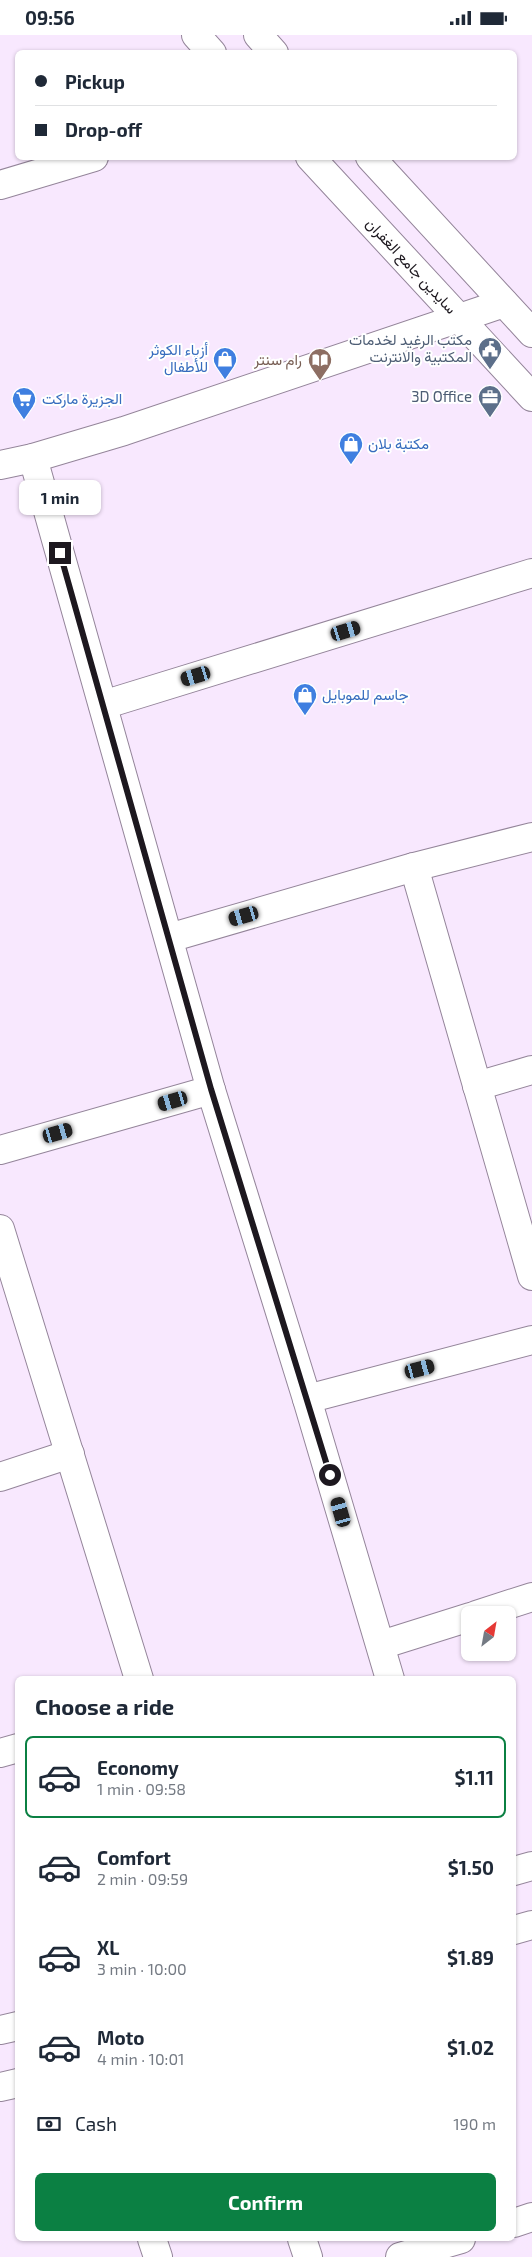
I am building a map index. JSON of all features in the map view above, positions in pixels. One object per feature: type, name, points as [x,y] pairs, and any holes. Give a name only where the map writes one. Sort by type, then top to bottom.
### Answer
[{"type":"street","points":[[196,35],[209,50]]},
{"type":"street","points":[[258,35],[271,50]]},
{"type":"street","points":[[0,185],[84,160]]},
{"type":"street","name":"سايدين جامع الغفران","points":[[313,160],[532,397]]},
{"type":"street","points":[[373,160],[532,333]]},
{"type":"street","points":[[0,465],[33,458],[124,431],[504,303]]},
{"type":"street","points":[[33,458],[211,1089],[307,1399],[389,1676]]},
{"type":"street","points":[[103,705],[532,573]]},
{"type":"street","points":[[169,938],[414,867],[532,837]]},
{"type":"street","points":[[414,867],[532,1276]]},
{"type":"street","points":[[477,1086],[532,1069]]},
{"type":"street","points":[[0,1150],[211,1089]]},
{"type":"street","points":[[1,1233],[138,1676]]},
{"type":"street","points":[[307,1399],[532,1340]]},
{"type":"street","points":[[0,1477],[70,1454]]},
{"type":"street","points":[[504,1606],[532,1597]]},
{"type":"street","points":[[381,1645],[461,1620]]},
{"type":"street","points":[[0,1753],[15,1749]]},
{"type":"street","points":[[516,1870],[532,1866]]},
{"type":"street","points":[[516,1930],[532,1925]]},
{"type":"street","points":[[0,2030],[15,2027]]},
{"type":"street","points":[[0,2087],[15,2084]]},
{"type":"street","points":[[516,2222],[532,2217]]},
{"type":"street","points":[[153,2241],[158,2257]]},
{"type":"street","points":[[303,2241],[308,2257]]},
{"type":"street","points":[[400,2257],[453,2241]]},
{"type":"place","name":"مكتب الرغيد لخدمات المكتبية والانترنت","points":[[490,370]]},
{"type":"place","name":"أزياء الكوثر للأطفال","points":[[225,380]]},
{"type":"place","name":"رام سنتر","points":[[320,381]]},
{"type":"place","name":"3D Office","points":[[490,418]]},
{"type":"place","name":"الجزيرة ماركت","points":[[24,420]]},
{"type":"place","name":"مكتبة بلان","points":[[351,465]]},
{"type":"place","name":"جاسم للموبايل","points":[[305,716]]},
{"type":"route","points":[[60,553],[211,1089],[330,1475]]}]
